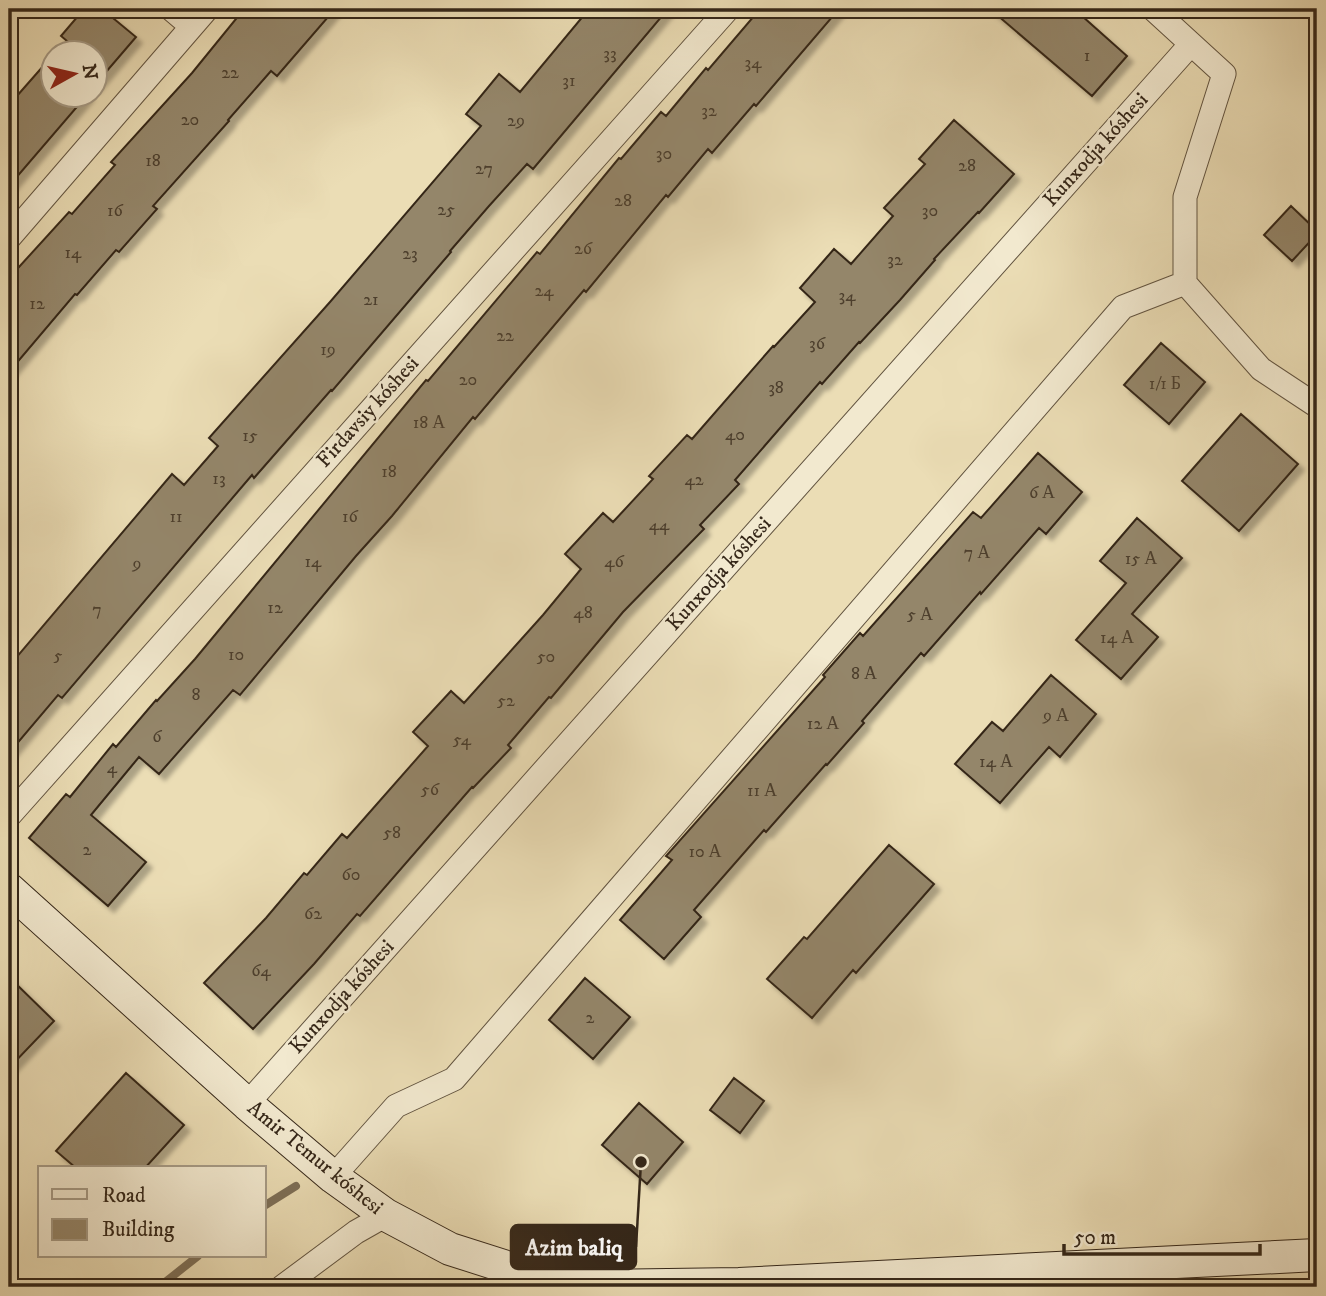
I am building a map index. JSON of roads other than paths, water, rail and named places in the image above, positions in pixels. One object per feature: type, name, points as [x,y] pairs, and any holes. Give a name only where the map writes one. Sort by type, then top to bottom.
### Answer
[{"type":"street","points":[[171,9],[191,26]]},
{"type":"street","points":[[9,237],[207,9]]},
{"type":"street","name":"Firdavsiy kóshesi","points":[[9,816],[728,9]]},
{"type":"street","points":[[1153,9],[1224,74],[1185,197],[1185,283],[1261,369],[1317,406]]},
{"type":"street","name":"Kunxodja kóshesi","points":[[247,1104],[1191,44]]},
{"type":"street","points":[[333,1177],[396,1106],[454,1079],[1123,306],[1185,283]]},
{"type":"street","name":"Amir Temur kóshesi","points":[[9,889],[247,1104],[333,1177],[386,1215],[450,1250],[541,1278],[597,1286],[739,1284],[1317,1255]]},
{"type":"street","points":[[282,1287],[356,1232],[386,1215]]},
{"type":"waterway","points":[[266,1205],[296,1186]]},
{"type":"waterway","points":[[159,1287],[195,1258]]},
{"type":"place","name":"Azim baliq","points":[[641,1162]]}]
